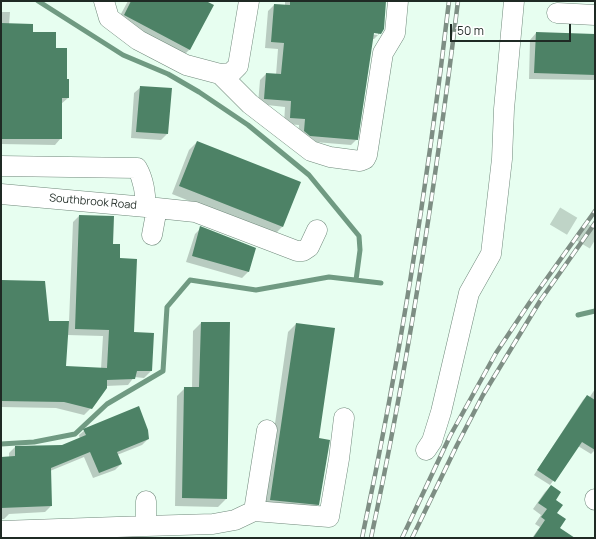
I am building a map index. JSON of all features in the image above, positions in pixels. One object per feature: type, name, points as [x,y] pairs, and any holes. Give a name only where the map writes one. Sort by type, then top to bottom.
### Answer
[{"type":"lane","points":[[104,1],[109,18],[138,40],[186,65],[220,74],[231,73],[238,66],[249,1]]},
{"type":"lane","points":[[220,74],[250,104],[311,151],[330,157],[360,160],[365,159],[368,155],[383,53],[395,33],[398,1]]},
{"type":"lane","points":[[426,450],[432,441],[441,412],[469,293],[491,254],[502,159],[504,109],[514,1]]},
{"type":"lane","points":[[557,13],[595,14]]},
{"type":"lane","points":[[1,166],[137,168],[142,176],[152,207],[152,235]]},
{"type":"lane","name":"Southbrook Road","points":[[1,194],[196,212],[297,251],[303,251],[309,247],[317,230]]},
{"type":"lane","points":[[2,533],[53,534],[140,530],[214,524],[235,520],[254,511],[329,517],[344,418]]},
{"type":"lane","points":[[254,511],[267,430]]},
{"type":"lane","points":[[140,530],[146,501]]},
{"type":"building","points":[[131,1],[206,1],[214,5],[190,50],[124,15]]},
{"type":"building","points":[[290,1],[386,1],[384,29],[381,34],[374,33],[358,140],[310,136],[304,131],[305,119],[290,118],[291,101],[264,99],[266,73],[281,74],[284,43],[271,42],[274,4],[290,5]]},
{"type":"building","points":[[1,23],[33,24],[33,32],[56,32],[56,48],[67,48],[67,79],[69,79],[69,98],[62,98],[62,139],[1,139]]},
{"type":"building","points":[[536,32],[595,34],[595,75],[534,73]]},
{"type":"building","points":[[140,86],[172,88],[168,134],[136,132]]},
{"type":"building","points":[[197,141],[301,182],[283,227],[179,186]]},
{"type":"building","points":[[79,215],[114,216],[113,244],[120,244],[120,258],[137,259],[134,332],[154,333],[152,371],[137,371],[135,379],[107,380],[107,388],[92,409],[64,402],[1,401],[1,280],[45,281],[49,321],[69,321],[66,366],[107,368],[109,330],[75,329]]},
{"type":"building","points":[[200,226],[256,248],[249,272],[192,256]]},
{"type":"building","points":[[201,322],[230,322],[227,499],[182,498],[184,387],[199,387]]},
{"type":"building","points":[[296,323],[335,328],[319,438],[330,440],[319,505],[270,500]]},
{"type":"building","points":[[587,395],[595,400],[595,450],[582,442],[555,482],[537,470]]},
{"type":"building","points":[[139,406],[148,430],[149,439],[117,452],[122,464],[99,473],[90,452],[51,468],[52,506],[1,508],[1,457],[15,456],[15,446],[62,445],[86,435],[83,429]]},
{"type":"building","points":[[551,485],[561,492],[556,500],[563,505],[557,513],[566,519],[560,528],[575,538],[533,538],[545,520],[541,517],[547,509],[538,503]]},
{"type":"waterway","points":[[38,1],[123,55],[168,74],[199,92],[248,125],[309,175],[359,236],[360,250],[356,280]]},
{"type":"waterway","points":[[1,444],[34,442],[75,434],[107,404],[163,371],[167,307],[190,280],[256,290],[329,277],[381,283]]},
{"type":"waterway","points":[[578,315],[595,311]]},
{"type":"tunnel","points":[[555,216],[595,240]]},
{"type":"railway","points":[[362,538],[389,404],[412,270],[432,136],[449,1]]},
{"type":"railway","points":[[371,538],[398,405],[420,271],[431,203],[458,1]]},
{"type":"railway","points":[[402,538],[450,436],[496,353],[530,302],[595,211]]},
{"type":"railway","points":[[412,538],[483,395],[540,301],[595,223]]}]
